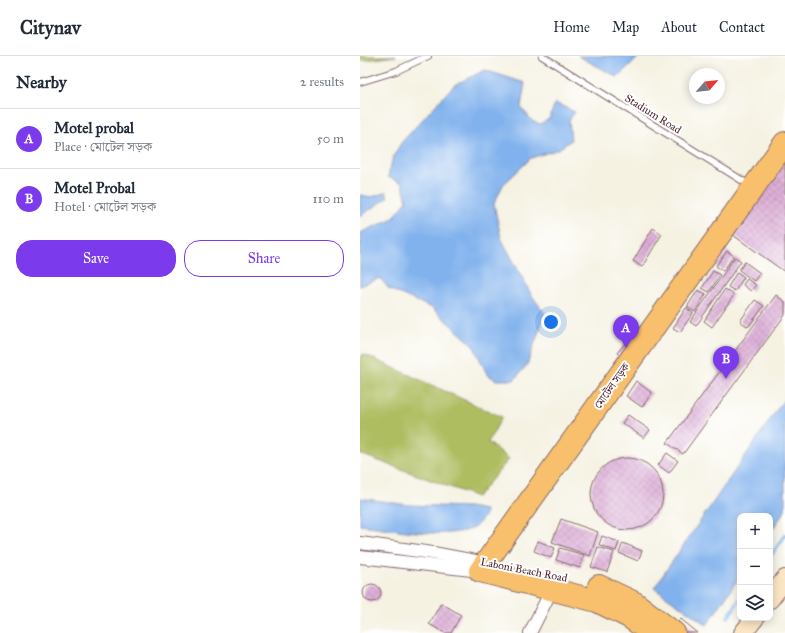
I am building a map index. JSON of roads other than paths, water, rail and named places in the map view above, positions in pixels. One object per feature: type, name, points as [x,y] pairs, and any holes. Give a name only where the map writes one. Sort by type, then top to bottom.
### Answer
[{"type":"highway","name":"মোটেল সড়ক","points":[[483,567],[785,143]]},
{"type":"highway","name":"Laboni Beach Road","points":[[483,567],[552,589],[597,601],[629,617],[652,633]]},
{"type":"highway","name":"Laboni Beach Road","points":[[483,567],[556,576],[600,586],[635,603],[659,619],[674,633]]},
{"type":"street","name":"Laboni Beach Road","points":[[360,543],[433,553],[483,567]]},
{"type":"street","name":"Laboni Beach Road","points":[[360,557],[483,567]]},
{"type":"street","points":[[773,595],[784,582]]},
{"type":"street","points":[[530,633],[552,589]]},
{"type":"street","points":[[743,633],[753,621]]},
{"type":"lane","points":[[360,82],[396,72],[428,56]]},
{"type":"lane","name":"Stadium Road","points":[[542,56],[754,188]]},
{"type":"water","points":[[578,56],[640,56],[617,77]]},
{"type":"water","points":[[485,70],[525,83],[521,107],[532,121],[540,124],[549,119],[555,103],[575,112],[569,120],[571,140],[559,149],[531,158],[503,185],[494,204],[501,238],[531,294],[545,314],[527,365],[514,380],[496,380],[487,374],[473,345],[432,308],[389,289],[380,278],[360,286],[360,233],[393,218],[407,201],[402,183],[388,177],[393,157],[401,143],[454,85]]},
{"type":"water","points":[[386,192],[388,198],[360,216],[360,195],[372,197]]},
{"type":"water","points":[[785,398],[785,511],[773,529],[773,513],[737,513],[737,580],[707,625],[654,588]]},
{"type":"water","points":[[360,498],[409,505],[469,507],[485,510],[486,514],[475,527],[449,533],[418,532],[360,525]]},
{"type":"waterway","points":[[773,553],[785,535]]},
{"type":"waterway","points":[[728,617],[737,604]]},
{"type":"place","name":"Motel probal","points":[[626,348]]},
{"type":"place","name":"Motel Probal","points":[[726,379]]}]
